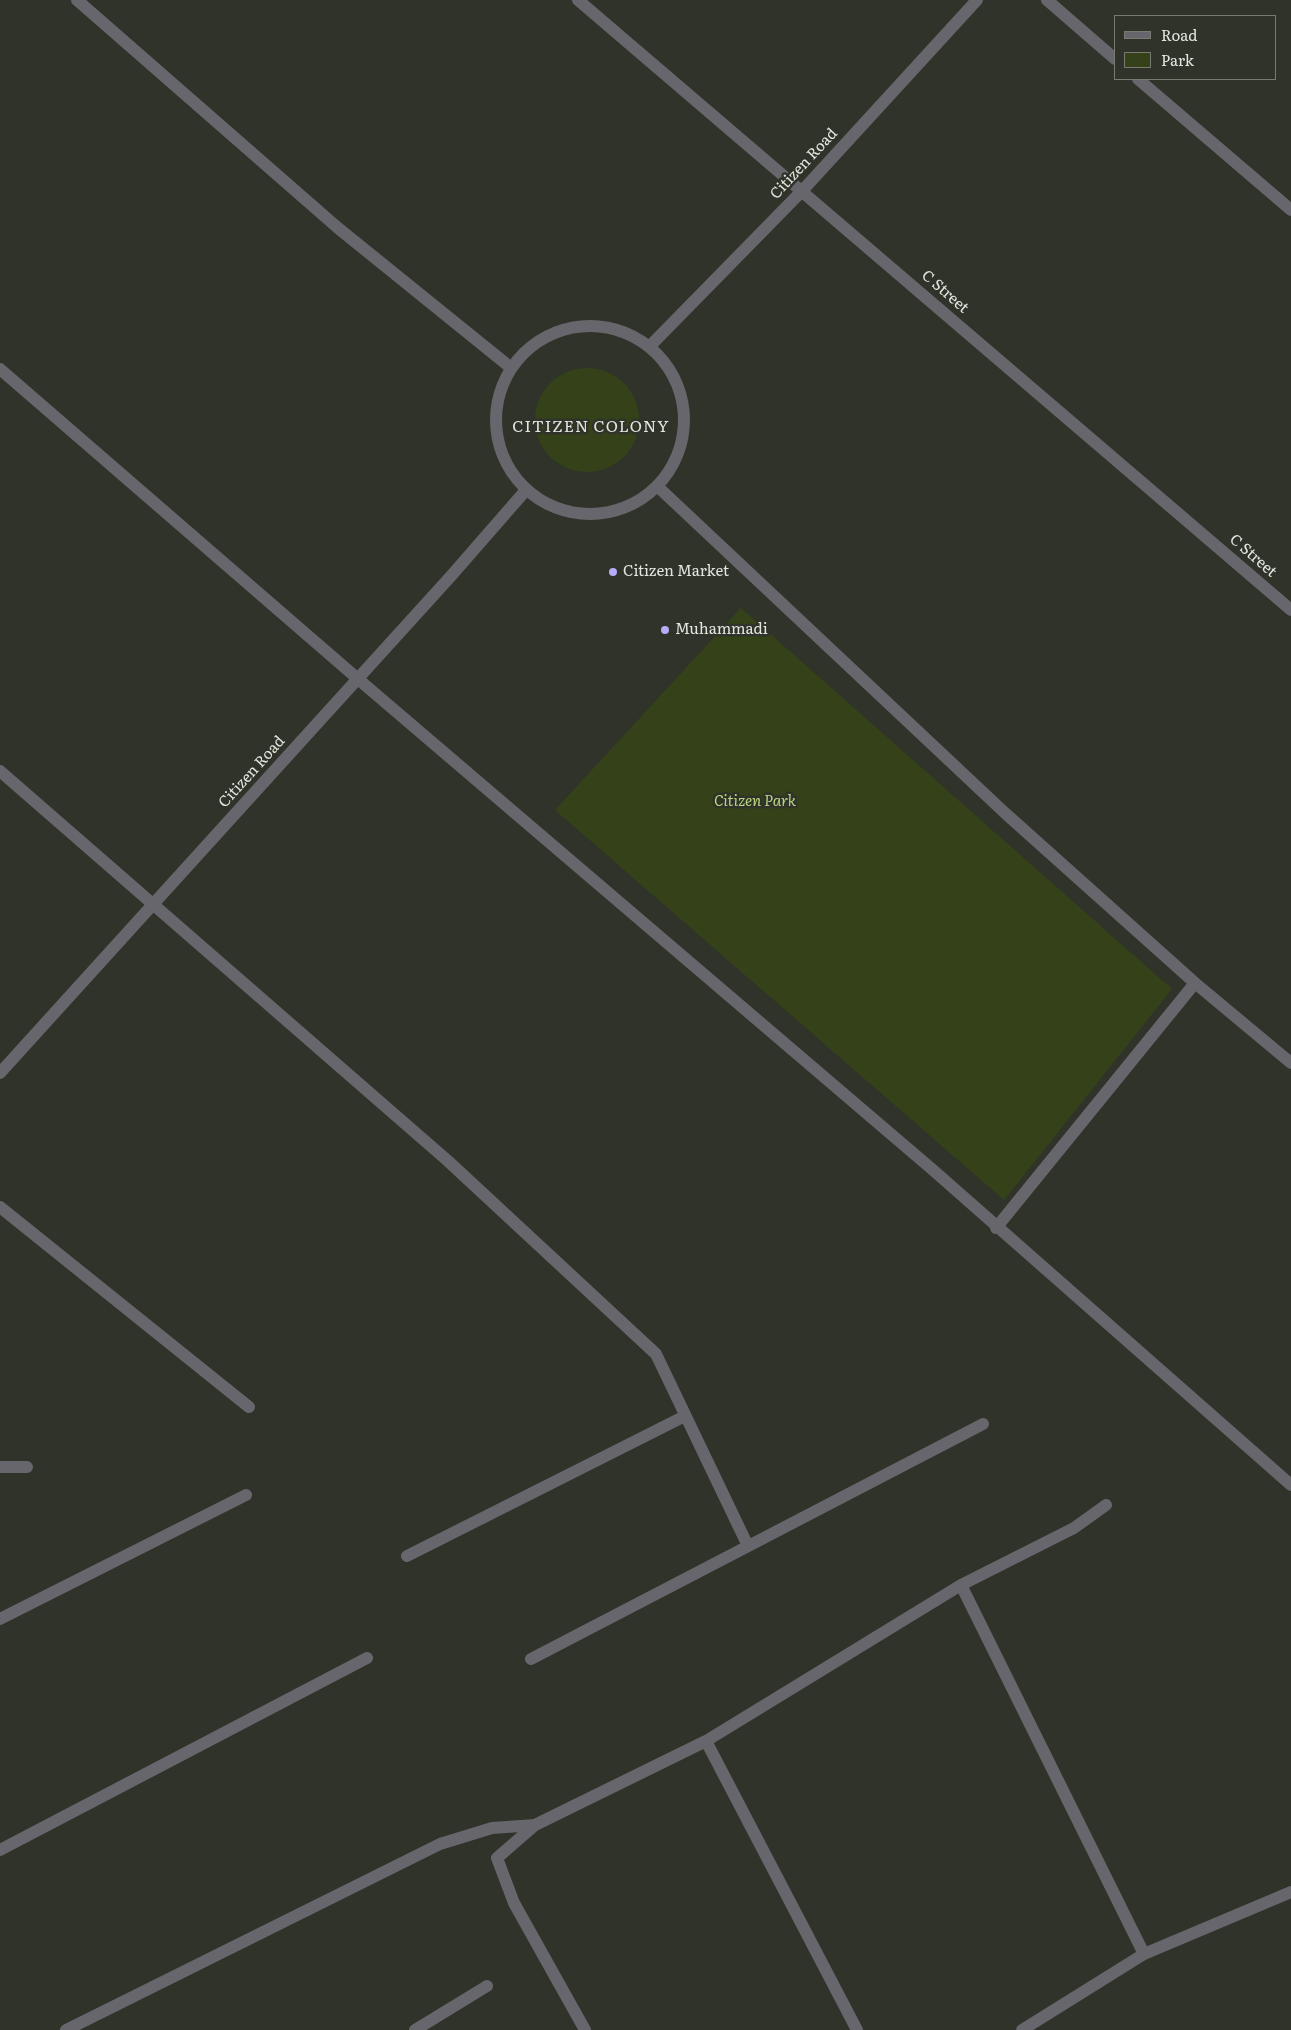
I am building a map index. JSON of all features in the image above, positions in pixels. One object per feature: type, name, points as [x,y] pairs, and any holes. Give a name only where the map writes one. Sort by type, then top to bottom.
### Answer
[{"type":"street","points":[[77,0],[338,228],[510,368]]},
{"type":"street","name":"C Street","points":[[578,0],[1291,610]]},
{"type":"street","name":"Citizen Road","points":[[650,346],[802,191],[977,0]]},
{"type":"street","points":[[1047,0],[1114,58]]},
{"type":"street","points":[[1139,80],[1291,210]]},
{"type":"street","points":[[591,325],[623,330],[650,346],[671,369],[683,399],[685,430],[676,461],[658,486],[634,504],[606,513],[578,514],[550,506],[526,490],[508,469],[498,444],[494,418],[498,392],[510,368],[532,344],[560,330],[591,325]]},
{"type":"street","points":[[0,369],[358,679],[910,1151],[1291,1485]]},
{"type":"street","points":[[658,486],[1005,812],[1195,983],[1291,1063]]},
{"type":"street","name":"Citizen Road","points":[[0,1073],[358,679],[526,490]]},
{"type":"street","points":[[0,771],[448,1161],[656,1354],[748,1546]]},
{"type":"street","points":[[996,1228],[1195,983]]},
{"type":"street","points":[[0,1207],[249,1407]]},
{"type":"street","points":[[407,1556],[685,1416]]},
{"type":"street","points":[[531,1659],[982,1424]]},
{"type":"street","points":[[0,1467],[27,1467]]},
{"type":"street","points":[[0,1619],[246,1495]]},
{"type":"street","points":[[585,2030],[514,1903],[498,1858],[535,1825],[706,1740],[961,1585],[1074,1528],[1106,1504]]},
{"type":"street","points":[[961,1585],[1144,1954]]},
{"type":"street","points":[[0,1850],[367,1658]]},
{"type":"street","points":[[706,1740],[857,2030]]},
{"type":"street","points":[[66,2030],[440,1844],[492,1828],[535,1825]]},
{"type":"street","points":[[1022,2030],[1144,1954],[1291,1892]]},
{"type":"street","points":[[415,2030],[488,1986]]},
{"type":"green space","points":[[587,368],[607,372],[624,383],[635,400],[639,420],[635,440],[624,457],[607,468],[587,472],[567,468],[550,457],[539,440],[535,420],[539,400],[550,383],[567,372]]},
{"type":"green space","name":"Citizen Park","points":[[741,608],[1172,989],[1004,1200],[555,810]]},
{"type":"place","name":"Citizen Market","points":[[613,572]]},
{"type":"place","name":"Muhammadi","points":[[665,630]]},
{"type":"district","name":"CITIZEN COLONY","points":[[591,427]]}]
